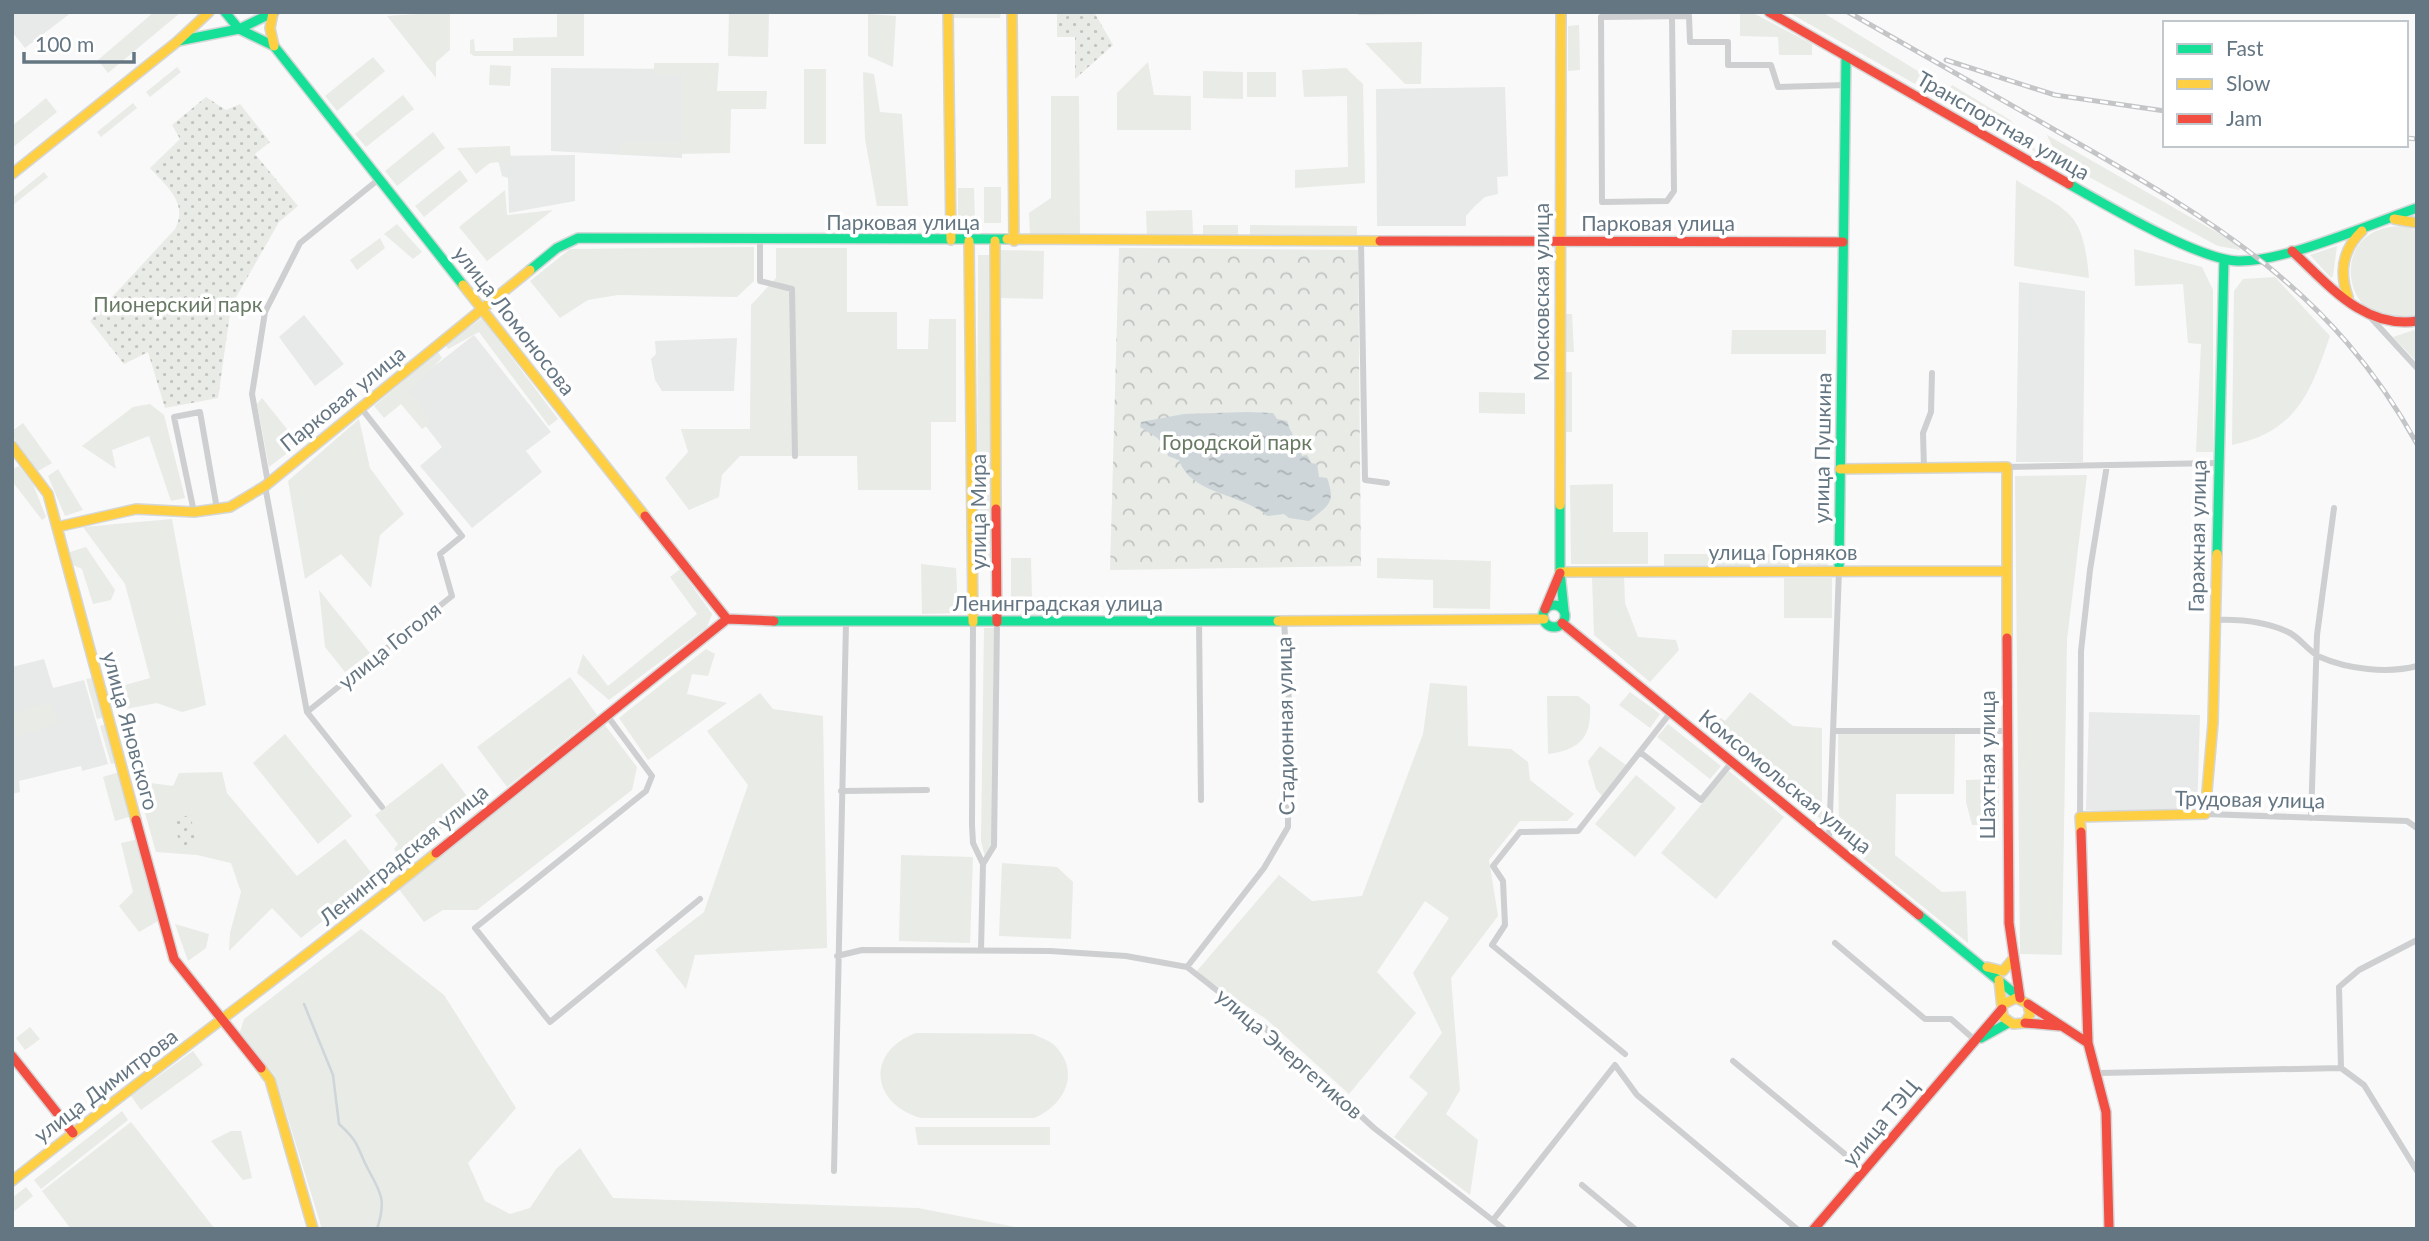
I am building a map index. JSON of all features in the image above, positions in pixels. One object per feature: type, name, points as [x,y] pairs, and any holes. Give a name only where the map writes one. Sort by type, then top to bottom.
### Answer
[{"type":"main road","points":[[12,174],[178,41],[209,12]]},
{"type":"main road","points":[[225,12],[239,29]]},
{"type":"main road","points":[[948,12],[951,240]]},
{"type":"main road","points":[[1012,12],[1014,241]]},
{"type":"main road","name":"Московская улица","points":[[1561,12],[1558,242],[1560,572],[1564,610],[1562,623]]},
{"type":"main road","name":"Транспортная улица","points":[[1769,12],[2129,218],[2224,259]]},
{"type":"main road","points":[[178,41],[239,29],[274,13]]},
{"type":"main road","points":[[274,13],[270,28],[274,46]]},
{"type":"main road","name":"улица Ломоносова","points":[[239,29],[274,46],[727,619]]},
{"type":"main road","name":"улица Пушкина","points":[[1839,570],[1846,56]]},
{"type":"main road","points":[[2224,259],[2253,261],[2292,251],[2417,208]]},
{"type":"main road","points":[[2389,219],[2417,223]]},
{"type":"main road","points":[[2350,301],[2343,282],[2342,265],[2352,240],[2366,227]]},
{"type":"main road","name":"Парковая улица","points":[[57,527],[136,509],[194,512],[230,507],[267,484],[556,248],[578,238],[1843,242]]},
{"type":"main road","name":"улица Мира","points":[[970,241],[973,622]]},
{"type":"main road","name":"улица Мира","points":[[995,241],[996,622]]},
{"type":"main road","points":[[2292,251],[2371,318],[2394,325],[2417,321]]},
{"type":"main road","name":"Гаражная улица","points":[[2205,814],[2213,723],[2217,463],[2224,259]]},
{"type":"main road","name":"улица Яновского","points":[[12,446],[48,494],[174,959],[270,1080],[313,1229]]},
{"type":"main road","points":[[1840,469],[2007,467]]},
{"type":"main road","name":"Шахтная улица","points":[[2007,467],[2006,831],[2013,959],[2024,1001]]},
{"type":"main road","name":"улица Горняков","points":[[1560,572],[2005,571]]},
{"type":"main road","name":"Московская улица","points":[[1544,614],[1560,572]]},
{"type":"main road","points":[[1562,623],[1551,626],[1544,614],[1556,605],[1564,610]]},
{"type":"main road","name":"Ленинградская улица","points":[[223,1021],[727,619],[846,623],[1199,621],[1544,614]]},
{"type":"main road","name":"Комсомольская улица","points":[[1562,623],[2024,1001],[2062,1027]]},
{"type":"main road","name":"Трудовая улица","points":[[2080,817],[2205,814]]},
{"type":"main road","points":[[2080,817],[2088,1043],[2101,1073],[2110,1131],[2109,1229]]},
{"type":"main road","points":[[1985,967],[2003,971],[2013,959]]},
{"type":"main road","points":[[1998,978],[2008,1023]]},
{"type":"main road","points":[[2003,1007],[2011,998],[2024,1001],[2031,1014],[2025,1023]]},
{"type":"main road","name":"улица ТЭЦ","points":[[1814,1229],[2003,1007]]},
{"type":"main road","name":"улица Димитрова","points":[[12,1181],[134,1084],[223,1021]]},
{"type":"main road","points":[[1976,1041],[2008,1023],[2017,1026],[2025,1023],[2062,1027],[2088,1043]]},
{"type":"main road","points":[[12,1056],[73,1133]]},
{"type":"street","points":[[1672,17],[1674,191],[1667,201],[1602,202],[1601,17],[1689,16],[1690,42],[1728,43],[1728,65],[1771,65],[1778,87],[1846,85]]},
{"type":"street","points":[[379,179],[300,243],[265,312],[252,394],[307,712],[382,807]]},
{"type":"street","points":[[760,239],[760,281],[792,289],[795,456]]},
{"type":"street","points":[[1361,242],[1365,480],[1387,483]]},
{"type":"street","points":[[2371,318],[2417,368]]},
{"type":"street","points":[[1924,468],[1923,433],[1931,412],[1932,373]]},
{"type":"street","name":"улица Гоголя","points":[[307,712],[452,596],[440,554],[462,536],[361,408]]},
{"type":"street","points":[[194,512],[174,417],[200,412],[217,509]]},
{"type":"street","points":[[2007,467],[2217,463]]},
{"type":"street","points":[[2080,817],[2081,651],[2107,465]]},
{"type":"street","points":[[2311,818],[2319,656],[2317,635],[2334,508]]},
{"type":"street","name":"улица Пушкина","points":[[1829,841],[1839,570]]},
{"type":"street","points":[[2214,620],[2248,619],[2290,633],[2319,656],[2361,667],[2398,671],[2417,666]]},
{"type":"street","name":"Стадионная улица","points":[[1187,967],[1265,868],[1288,828],[1289,703],[1284,620]]},
{"type":"street","points":[[1199,621],[1201,800]]},
{"type":"street","name":"улица Мира","points":[[973,622],[972,825],[973,842],[983,864],[981,950]]},
{"type":"street","name":"улица Мира","points":[[983,864],[994,846],[996,622]]},
{"type":"street","points":[[834,1171],[846,623]]},
{"type":"street","points":[[1625,1054],[1492,944],[1505,925],[1503,881],[1493,866],[1520,832],[1578,831],[1671,712]]},
{"type":"street","points":[[606,714],[652,776],[646,792],[475,928],[550,1022],[700,899]]},
{"type":"street","points":[[1833,731],[2006,731]]},
{"type":"street","points":[[1640,752],[1701,800],[1732,762]]},
{"type":"street","points":[[841,791],[927,790]]},
{"type":"street","name":"Трудовая улица","points":[[2205,814],[2407,821],[2417,828]]},
{"type":"street","points":[[2341,1068],[2339,987],[2359,970],[2417,940]]},
{"type":"street","points":[[1836,943],[1925,1019],[1951,1019],[1976,1041]]},
{"type":"street","name":"улица Энергетиков","points":[[837,956],[862,950],[981,950],[1126,956],[1187,967],[1264,1027],[1374,1128],[1504,1229]]},
{"type":"street","points":[[1732,1061],[1864,1170]]},
{"type":"street","points":[[1493,1220],[1615,1065],[1637,1095],[1797,1229]]},
{"type":"street","points":[[2101,1073],[2341,1068],[2364,1085],[2417,1171]]},
{"type":"street","points":[[1582,1185],[1635,1229]]},
{"type":"shaded area","points":[[12,12],[72,12],[25,48],[12,32]]},
{"type":"shaded area","points":[[551,68],[683,69],[682,158],[551,151]]},
{"type":"shaded area","points":[[1505,87],[1508,176],[1497,177],[1498,194],[1485,197],[1474,207],[1466,216],[1466,226],[1377,226],[1376,89]]},
{"type":"shaded area","points":[[575,155],[575,201],[509,213],[508,178],[502,176],[497,156]]},
{"type":"shaded area","points":[[2019,282],[2085,291],[2083,462],[2016,462]]},
{"type":"shaded area","points":[[304,315],[344,364],[315,386],[279,337]]},
{"type":"shaded area","points":[[474,335],[551,432],[526,451],[542,472],[472,528],[420,466],[442,447],[400,393]]},
{"type":"shaded area","points":[[737,338],[734,391],[662,391],[655,380],[651,359],[656,354],[655,341]]},
{"type":"shaded area","points":[[44,659],[53,688],[84,680],[108,764],[82,771],[81,766],[19,781],[20,792],[12,794],[12,667]]},
{"type":"shaded area","points":[[2089,712],[2200,715],[2197,813],[2086,810]]},
{"type":"green space","points":[[154,12],[180,13],[108,73],[98,60]]},
{"type":"green space","points":[[450,12],[450,50],[436,62],[436,78],[387,16]]},
{"type":"green space","points":[[557,12],[584,12],[584,56],[474,56],[470,53],[470,40],[474,39],[475,51],[513,51],[513,38],[557,37]]},
{"type":"green space","points":[[729,12],[769,12],[768,57],[728,56]]},
{"type":"green space","points":[[952,12],[1001,12],[1000,18],[952,18]]},
{"type":"green space","points":[[1057,12],[1094,12],[1113,45],[1075,79],[1075,37],[1057,37]]},
{"type":"green space","points":[[1358,12],[1436,12],[1436,14],[1358,15]]},
{"type":"green space","points":[[1706,12],[1751,12],[1812,44],[1812,55],[1779,55],[1778,37],[1740,36],[1740,14]]},
{"type":"green space","points":[[1788,12],[1822,12],[1921,73],[1915,84]]},
{"type":"green space","points":[[868,14],[896,16],[893,67],[868,56]]},
{"type":"green space","points":[[1579,25],[1580,70],[1568,71],[1568,26]]},
{"type":"green space","points":[[1422,42],[1421,84],[1405,84],[1365,43]]},
{"type":"green space","points":[[373,57],[385,71],[337,111],[325,96]]},
{"type":"green space","points":[[1148,62],[1154,95],[1191,96],[1191,130],[1117,130],[1117,93]]},
{"type":"green space","points":[[654,63],[719,63],[717,91],[767,91],[766,109],[731,109],[730,153],[619,155],[620,142],[682,142],[682,75],[654,75]]},
{"type":"green space","points":[[490,65],[511,66],[510,86],[489,85]]},
{"type":"green space","points":[[177,67],[181,72],[150,97],[146,92]]},
{"type":"green space","points":[[1346,68],[1363,84],[1365,183],[1295,188],[1295,170],[1348,167],[1347,96],[1304,97],[1302,70]]},
{"type":"green space","points":[[804,69],[826,69],[826,144],[804,144]]},
{"type":"green space","points":[[1203,71],[1243,72],[1243,99],[1203,98]]},
{"type":"green space","points":[[863,72],[874,74],[880,112],[902,114],[908,206],[877,206],[865,139]]},
{"type":"green space","points":[[1247,72],[1276,72],[1276,97],[1247,97]]},
{"type":"green space","points":[[1952,85],[2010,120],[2038,153],[1943,102]]},
{"type":"green space","points":[[403,95],[414,109],[366,147],[355,134]]},
{"type":"green space","points":[[1051,96],[1079,96],[1080,235],[1030,235],[1029,213],[1051,198]]},
{"type":"green space","name":"Пионерский парк","points":[[206,97],[226,110],[240,104],[270,142],[255,154],[298,206],[279,222],[231,306],[218,398],[165,408],[148,352],[124,364],[90,321],[175,229],[179,220],[177,203],[169,188],[150,168],[180,139],[172,125]]},
{"type":"green space","points":[[46,98],[57,112],[12,148],[12,126]]},
{"type":"green space","points":[[133,103],[137,108],[101,137],[97,132]]},
{"type":"green space","points":[[433,132],[445,148],[397,186],[385,171]]},
{"type":"green space","points":[[2047,135],[2232,241],[2241,250],[2218,246],[2059,161]]},
{"type":"green space","points":[[510,146],[511,161],[490,163],[476,174],[457,148]]},
{"type":"green space","points":[[460,170],[468,181],[424,217],[415,206]]},
{"type":"green space","points":[[44,172],[48,177],[13,205],[12,198]]},
{"type":"green space","points":[[2016,180],[2061,208],[2078,226],[2083,239],[2089,278],[2014,266]]},
{"type":"green space","points":[[984,187],[1001,187],[1001,223],[984,223]]},
{"type":"green space","points":[[958,188],[974,188],[975,223],[958,224]]},
{"type":"green space","points":[[505,190],[507,215],[553,210],[487,261],[459,227]]},
{"type":"green space","points":[[1192,210],[1193,235],[1147,236],[1146,211]]},
{"type":"green space","points":[[397,224],[422,252],[413,259],[384,234]]},
{"type":"green space","points":[[1203,225],[1238,225],[1238,238],[1203,238]]},
{"type":"green space","points":[[1250,225],[1357,226],[1357,238],[1250,237]]},
{"type":"green space","points":[[2405,226],[2417,231],[2417,314],[2393,319],[2373,313],[2359,300],[2352,281],[2352,261],[2360,243],[2377,231]]},
{"type":"green space","points":[[380,238],[385,248],[357,270],[350,260]]},
{"type":"green space","points":[[2337,246],[2333,276],[2331,278],[2310,255]]},
{"type":"green space","points":[[754,247],[754,281],[737,297],[618,295],[588,300],[560,318],[530,281],[570,249]]},
{"type":"green space","points":[[776,248],[847,248],[847,312],[897,312],[897,349],[928,349],[929,319],[956,319],[956,422],[931,422],[931,490],[858,490],[857,456],[740,456],[722,475],[719,497],[689,510],[665,478],[688,452],[681,429],[750,429],[751,305],[776,278]]},
{"type":"green space","name":"Городской парк","points":[[1119,248],[1358,250],[1361,566],[1110,570]]},
{"type":"green space","points":[[2134,249],[2202,267],[2213,290],[2213,452],[2196,452],[2201,344],[2188,343],[2183,284],[2135,286]]},
{"type":"green space","points":[[1001,250],[1044,251],[1043,299],[1000,298]]},
{"type":"green space","points":[[978,255],[991,255],[991,558],[977,558]]},
{"type":"green space","points":[[2275,277],[2330,336],[2315,376],[2298,407],[2272,431],[2232,445],[2234,291],[2243,279]]},
{"type":"green space","points":[[1563,314],[1572,314],[1574,352],[1565,352]]},
{"type":"green space","points":[[482,318],[558,419],[549,426],[479,332],[448,349],[446,345]]},
{"type":"green space","points":[[2417,329],[2417,362],[2393,337]]},
{"type":"green space","points":[[1732,330],[1826,330],[1826,354],[1731,354]]},
{"type":"green space","points":[[438,352],[442,358],[410,391],[432,422],[422,429],[401,404],[384,418],[374,406]]},
{"type":"green space","points":[[1563,372],[1572,372],[1572,432],[1563,432]]},
{"type":"green space","points":[[1479,392],[1525,393],[1525,414],[1479,413]]},
{"type":"green space","points":[[262,398],[299,444],[269,467],[257,404]]},
{"type":"green space","points":[[150,404],[164,415],[185,498],[171,501],[149,436],[112,450],[116,469],[82,446],[133,407]]},
{"type":"green space","points":[[359,419],[370,468],[404,514],[380,535],[371,588],[341,554],[305,579],[288,481]]},
{"type":"green space","points":[[23,423],[52,463],[38,471],[12,436],[12,431]]},
{"type":"green space","points":[[19,466],[33,484],[46,517],[42,520],[12,481],[12,470]]},
{"type":"green space","points":[[58,469],[83,510],[65,516],[48,476]]},
{"type":"green space","points":[[2087,475],[2067,640],[2062,955],[2020,954],[2015,476]]},
{"type":"green space","points":[[1613,484],[1613,532],[1648,532],[1648,564],[1571,564],[1570,485]]},
{"type":"green space","points":[[172,519],[206,705],[182,712],[157,703],[120,710],[115,688],[150,678],[125,584],[83,527]]},
{"type":"green space","points":[[86,547],[115,590],[111,600],[93,604],[82,569],[73,565],[70,552]]},
{"type":"green space","points":[[1664,554],[1828,554],[1828,566],[1664,567]]},
{"type":"green space","points":[[1011,558],[1031,558],[1032,598],[1042,598],[1042,617],[1011,617]]},
{"type":"green space","points":[[1377,558],[1491,561],[1490,609],[1433,608],[1433,580],[1377,578]]},
{"type":"green space","points":[[921,564],[956,568],[958,613],[922,614]]},
{"type":"green space","points":[[680,569],[712,614],[707,627],[609,700],[577,673],[583,654],[608,686],[697,614],[670,577]]},
{"type":"green space","points":[[1624,576],[1625,603],[1638,637],[1676,640],[1679,650],[1650,682],[1594,635],[1592,577]]},
{"type":"green space","points":[[1784,578],[1832,578],[1832,618],[1784,618]]},
{"type":"green space","points":[[319,590],[370,653],[345,672],[325,647]]},
{"type":"green space","points":[[984,628],[994,628],[992,845],[986,861],[981,841]]},
{"type":"green space","points":[[706,649],[715,654],[708,676],[692,674],[687,694],[727,703],[648,760],[619,718]]},
{"type":"green space","points":[[570,677],[597,715],[507,787],[477,747]]},
{"type":"green space","points":[[92,678],[104,717],[97,719],[86,679]]},
{"type":"green space","points":[[1430,683],[1467,686],[1468,746],[1511,749],[1528,762],[1530,780],[1574,814],[1567,821],[1520,821],[1489,860],[1498,916],[1451,978],[1460,1090],[1446,1114],[1478,1140],[1470,1195],[1394,1137],[1428,1093],[1409,1077],[1442,1033],[1413,973],[1449,918],[1425,901],[1377,972],[1416,1013],[1349,1094],[1266,1019],[1196,972],[1279,875],[1312,901],[1362,896],[1423,734]]},
{"type":"green space","points":[[1630,692],[1660,714],[1650,728],[1619,705]]},
{"type":"green space","points":[[1750,692],[1793,726],[1822,728],[1822,820],[1702,727],[1714,713],[1725,721]]},
{"type":"green space","points":[[760,693],[773,709],[823,716],[827,948],[695,955],[686,989],[655,950],[704,912],[748,785],[707,731]]},
{"type":"green space","points":[[1547,696],[1578,696],[1590,705],[1589,726],[1581,740],[1568,749],[1548,754]]},
{"type":"green space","points":[[51,701],[58,724],[17,737],[12,713]]},
{"type":"green space","points":[[106,724],[116,763],[111,764],[100,726]]},
{"type":"green space","points":[[604,724],[637,767],[632,790],[477,910],[443,910],[424,922],[398,888]]},
{"type":"green space","points":[[1668,724],[1721,766],[1710,779],[1657,737]]},
{"type":"green space","points":[[1838,732],[1955,734],[1954,794],[1896,794],[1895,855],[1942,892],[1966,891],[1968,943],[1839,839]]},
{"type":"green space","points":[[285,734],[352,816],[318,844],[253,763]]},
{"type":"green space","points":[[1600,746],[1626,765],[1602,796],[1596,789],[1588,761]]},
{"type":"green space","points":[[442,763],[473,804],[402,860],[394,849],[398,844],[375,815]]},
{"type":"green space","points":[[1729,771],[1784,817],[1716,899],[1661,853]]},
{"type":"green space","points":[[119,772],[132,816],[115,821],[103,777]]},
{"type":"green space","points":[[222,772],[227,793],[297,876],[345,839],[376,879],[301,938],[272,908],[229,951],[230,933],[241,892],[231,863],[197,855],[156,852],[136,781],[173,786],[179,773]]},
{"type":"green space","points":[[1636,775],[1676,808],[1635,857],[1595,824]]},
{"type":"green space","points":[[1999,779],[1999,825],[1972,825],[1966,802],[1966,780]]},
{"type":"green space","points":[[190,815],[198,846],[181,849],[173,819]]},
{"type":"green space","points":[[139,839],[160,920],[139,932],[119,906],[133,892],[121,843]]},
{"type":"green space","points":[[901,855],[973,857],[970,943],[899,941]]},
{"type":"green space","points":[[1002,863],[1057,867],[1073,882],[1071,939],[999,936]]},
{"type":"green space","points":[[175,924],[209,934],[206,948],[188,961]]},
{"type":"green space","points":[[361,929],[444,995],[516,1108],[468,1163],[485,1201],[510,1214],[530,1208],[556,1169],[580,1148],[613,1198],[918,1208],[1026,1229],[322,1229],[275,1076],[240,1032],[244,1019]]},
{"type":"green space","points":[[30,1027],[40,1039],[25,1050],[16,1038]]},
{"type":"green space","points":[[916,1033],[1033,1034],[1052,1043],[1064,1058],[1068,1079],[1065,1089],[1053,1106],[1034,1118],[921,1118],[904,1111],[892,1101],[884,1090],[881,1077],[882,1065],[888,1052]]},
{"type":"green space","points":[[193,1051],[203,1065],[141,1110],[131,1096]]},
{"type":"green space","points":[[122,1111],[128,1120],[41,1189],[34,1180]]},
{"type":"green space","points":[[131,1122],[215,1229],[71,1229],[42,1191]]},
{"type":"green space","points":[[915,1127],[1050,1127],[1050,1145],[918,1145]]},
{"type":"green space","points":[[231,1131],[241,1131],[252,1178],[243,1180],[211,1141]]},
{"type":"green space","points":[[26,1187],[33,1196],[12,1213],[12,1198]]},
{"type":"water","points":[[1273,413],[1277,419],[1287,421],[1302,456],[1307,455],[1311,463],[1317,464],[1319,477],[1327,478],[1331,493],[1329,503],[1309,521],[1289,518],[1284,514],[1267,516],[1257,508],[1206,487],[1185,472],[1179,460],[1168,456],[1158,438],[1140,427],[1141,422],[1184,414]]},
{"type":"waterway","points":[[304,1004],[333,1075],[339,1124],[355,1141],[380,1192],[382,1205],[377,1229]]},
{"type":"railway","points":[[1848,12],[2173,199],[2266,265],[2308,302],[2348,343],[2384,390],[2417,444]]},
{"type":"railway","points":[[1946,60],[2055,95],[2163,111]]},
{"type":"railway","points":[[2408,138],[2417,139]]},
{"type":"traffic: fast","points":[[225,12],[239,29],[274,12]]},
{"type":"traffic: fast","points":[[178,41],[239,29],[274,46],[463,285]]},
{"type":"traffic: fast","points":[[1839,570],[1846,56]]},
{"type":"traffic: fast","points":[[2069,184],[2177,242],[2200,252],[2238,261],[2257,260],[2303,249],[2417,208]]},
{"type":"traffic: fast","points":[[530,270],[557,248],[578,238],[1007,239]]},
{"type":"traffic: fast","points":[[2217,554],[2224,259]]},
{"type":"traffic: fast","points":[[1560,505],[1560,572],[1564,610]]},
{"type":"traffic: fast","points":[[1554,605],[1562,608],[1565,616],[1562,624],[1554,627],[1546,624],[1543,616],[1546,608],[1554,605]]},
{"type":"traffic: fast","points":[[774,621],[1278,621]]},
{"type":"traffic: fast","points":[[1919,915],[2020,998]]},
{"type":"traffic: fast","points":[[1981,1038],[2008,1023]]},
{"type":"traffic: slow","points":[[12,174],[178,41],[209,12]]},
{"type":"traffic: slow","points":[[948,12],[951,240]]},
{"type":"traffic: slow","points":[[1012,12],[1014,241]]},
{"type":"traffic: slow","points":[[1560,505],[1561,12]]},
{"type":"traffic: slow","points":[[273,13],[270,28],[274,46]]},
{"type":"traffic: slow","points":[[2394,219],[2417,223]]},
{"type":"traffic: slow","points":[[2348,297],[2344,262],[2350,246],[2362,231]]},
{"type":"traffic: slow","points":[[1007,239],[1380,241]]},
{"type":"traffic: slow","points":[[969,241],[973,622]]},
{"type":"traffic: slow","points":[[995,241],[996,509]]},
{"type":"traffic: slow","points":[[57,527],[136,509],[194,512],[230,507],[265,486],[530,270]]},
{"type":"traffic: slow","points":[[463,285],[645,516]]},
{"type":"traffic: slow","points":[[12,446],[48,494],[136,820]]},
{"type":"traffic: slow","points":[[1840,469],[2007,467],[2007,638]]},
{"type":"traffic: slow","points":[[2081,832],[2080,817],[2205,814],[2213,723],[2217,554]]},
{"type":"traffic: slow","points":[[1560,572],[2005,571]]},
{"type":"traffic: slow","points":[[1278,621],[1544,619]]},
{"type":"traffic: slow","points":[[12,1181],[436,853]]},
{"type":"traffic: slow","points":[[1987,967],[2003,971],[2013,959]]},
{"type":"traffic: slow","points":[[1999,980],[2003,1017],[2013,1024],[2025,1023],[2030,1014],[2028,1004],[2016,998],[2004,1004]]},
{"type":"traffic: slow","points":[[261,1068],[270,1080],[313,1229]]},
{"type":"traffic: jam","points":[[1769,12],[2069,184]]},
{"type":"traffic: jam","points":[[1380,241],[1843,242]]},
{"type":"traffic: jam","points":[[2292,251],[2333,290],[2363,311],[2398,322],[2417,321]]},
{"type":"traffic: jam","points":[[996,509],[997,622]]},
{"type":"traffic: jam","points":[[645,516],[727,619]]},
{"type":"traffic: jam","points":[[1545,609],[1560,573]]},
{"type":"traffic: jam","points":[[436,853],[727,619],[774,621]]},
{"type":"traffic: jam","points":[[1562,623],[1919,915]]},
{"type":"traffic: jam","points":[[2007,638],[2009,923],[2020,998]]},
{"type":"traffic: jam","points":[[136,820],[174,959],[261,1068]]},
{"type":"traffic: jam","points":[[2081,832],[2088,1043],[2106,1112],[2109,1229]]},
{"type":"traffic: jam","points":[[2028,1004],[2088,1043]]},
{"type":"traffic: jam","points":[[1814,1229],[2002,1009]]},
{"type":"traffic: jam","points":[[2025,1023],[2060,1026]]},
{"type":"traffic: jam","points":[[12,1056],[73,1133]]}]
